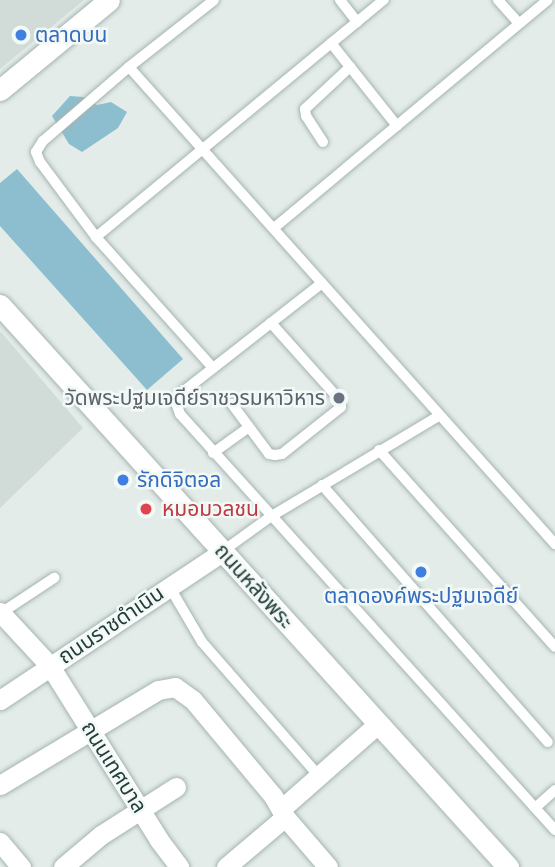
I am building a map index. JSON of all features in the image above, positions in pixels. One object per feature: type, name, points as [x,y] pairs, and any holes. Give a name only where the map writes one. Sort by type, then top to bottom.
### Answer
[{"type":"main road","points":[[0,90],[100,3]]},
{"type":"main road","name":"ถนนหลังพระ","points":[[0,305],[508,867]]},
{"type":"street","name":"ถนนราชดำเนิน","points":[[0,700],[223,551]]},
{"type":"street","name":"ถนนเทศบาล","points":[[0,612],[50,666],[179,867]]},
{"type":"street","points":[[0,785],[158,691],[175,687],[193,701],[328,867]]},
{"type":"street","points":[[226,867],[318,776],[379,723]]},
{"type":"street","points":[[63,867],[101,835],[176,787]]},
{"type":"street","points":[[0,842],[21,867]]},
{"type":"lane","points":[[213,368],[96,237],[40,162],[36,152],[43,141],[129,67],[214,0]]},
{"type":"lane","points":[[340,0],[357,22]]},
{"type":"lane","points":[[96,237],[384,0]]},
{"type":"lane","points":[[498,0],[519,23]]},
{"type":"lane","points":[[274,228],[548,0]]},
{"type":"lane","points":[[331,43],[397,127]]},
{"type":"lane","points":[[129,67],[555,544]]},
{"type":"lane","points":[[323,142],[306,116],[305,109],[350,67]]},
{"type":"lane","points":[[322,283],[181,393],[176,403],[180,414],[270,517],[555,830]]},
{"type":"lane","points":[[232,404],[269,454],[282,454],[341,407],[338,398],[271,323]]},
{"type":"lane","points":[[223,551],[270,517],[439,416]]},
{"type":"lane","points":[[213,453],[249,426]]},
{"type":"lane","points":[[379,450],[555,647]]},
{"type":"lane","points":[[322,485],[548,742]]},
{"type":"lane","points":[[0,612],[54,578]]},
{"type":"lane","points":[[169,586],[202,642],[318,776]]},
{"type":"lane","points":[[534,808],[555,790]]},
{"type":"shaded area","name":"ตลาดบน","points":[[0,0],[84,0],[0,69]]},
{"type":"shaded area","points":[[0,333],[83,428],[0,508]]},
{"type":"water","points":[[70,96],[83,97],[97,105],[111,102],[127,112],[118,128],[82,152],[69,144],[52,116]]},
{"type":"water","points":[[17,169],[183,359],[147,390],[0,226],[0,183]]},
{"type":"place","name":"ตลาดบน","points":[[21,35]]},
{"type":"place","name":"วัดพระปฐมเจดีย์ราชวรมหาวิหาร","points":[[339,398]]},
{"type":"place","name":"รักดิจิตอล","points":[[123,480]]},
{"type":"place","name":"หมอมวลชน","points":[[146,509]]},
{"type":"place","name":"ตลาดองค์พระปฐมเจดีย์","points":[[421,572]]}]
